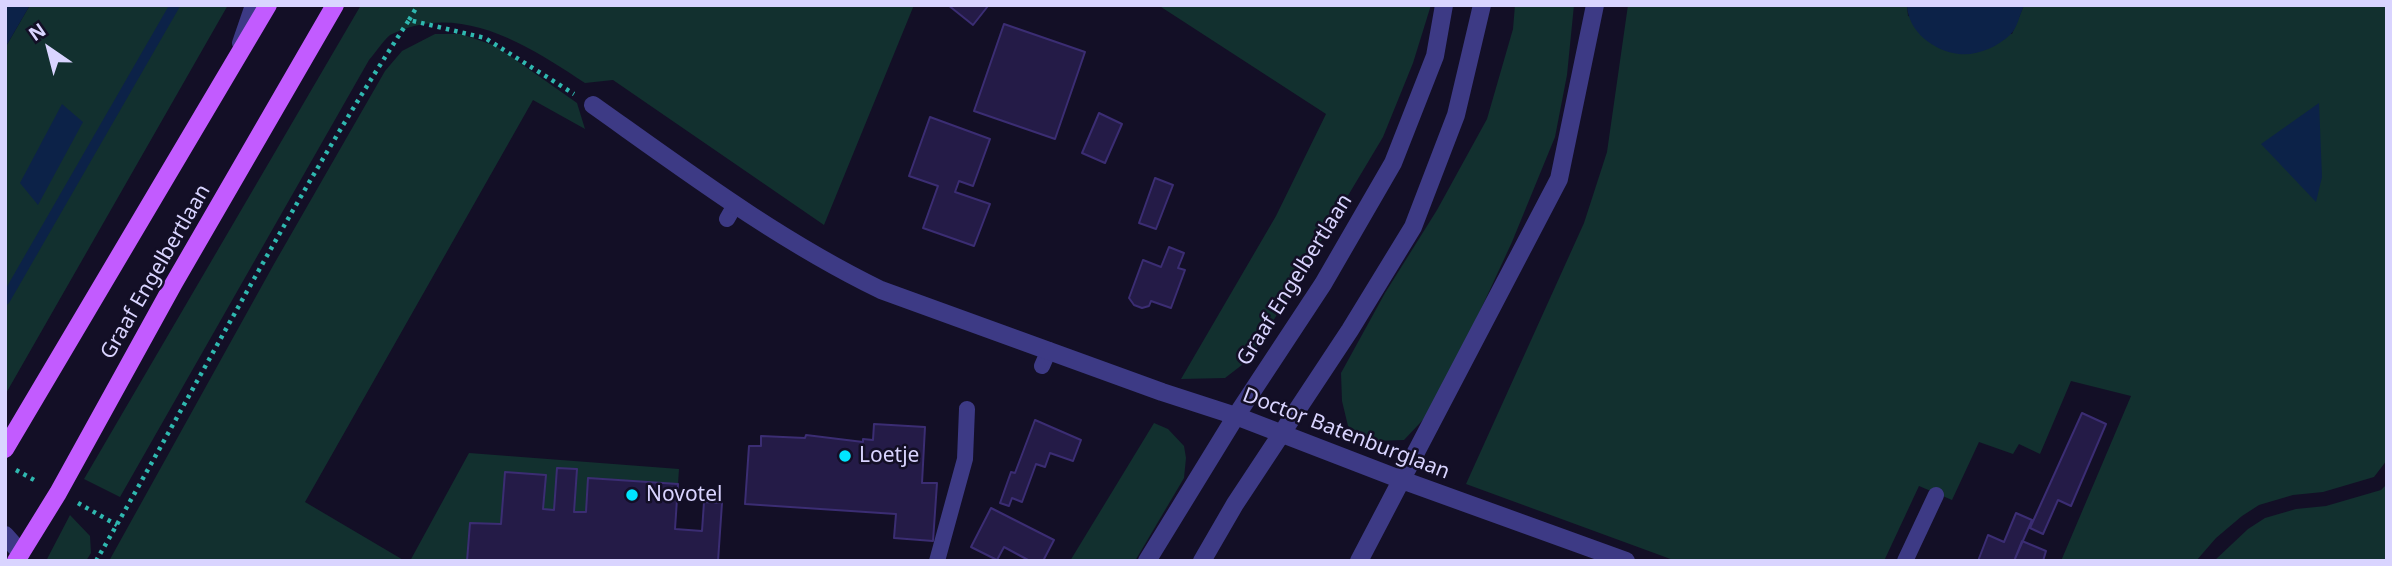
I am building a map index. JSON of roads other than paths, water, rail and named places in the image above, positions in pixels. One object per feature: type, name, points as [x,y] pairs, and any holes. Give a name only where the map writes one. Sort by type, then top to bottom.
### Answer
[{"type":"main road","name":"Graaf Engelbertlaan","points":[[5,449],[268,5]]},
{"type":"main road","name":"Graaf Engelbertlaan","points":[[14,554],[58,493],[174,283],[335,5]]},
{"type":"street","name":"Graaf Engelbertlaan","points":[[1147,561],[1236,416],[1324,284],[1393,163],[1434,56],[1444,5]]},
{"type":"street","points":[[1202,561],[1235,504],[1350,330],[1413,227],[1456,116],[1482,5]]},
{"type":"street","points":[[1359,561],[1559,179],[1595,5]]},
{"type":"street","name":"Doctor Batenburglaan","points":[[593,106],[731,212],[881,290],[1046,358],[1236,416],[1402,480],[1626,561]]},
{"type":"street","points":[[5,535],[14,554]]},
{"type":"lane","name":"Graaf Engelbertlaan","points":[[234,61],[253,5]]},
{"type":"lane","points":[[937,561],[965,459],[967,409]]},
{"type":"lane","points":[[1905,561],[1936,495]]},
{"type":"water","points":[[5,5],[30,5],[5,48]]},
{"type":"water","points":[[1907,5],[2024,5],[2010,35],[1986,50],[1959,54],[1940,49],[1917,32],[1908,15]]},
{"type":"water","points":[[2319,103],[2322,177],[2316,202],[2261,144]]},
{"type":"water","points":[[62,104],[83,122],[38,205],[20,183]]},
{"type":"waterway","points":[[5,300],[175,5]]},
{"type":"place","name":"Loetje","points":[[845,456]]},
{"type":"place","name":"Novotel","points":[[632,495]]}]
